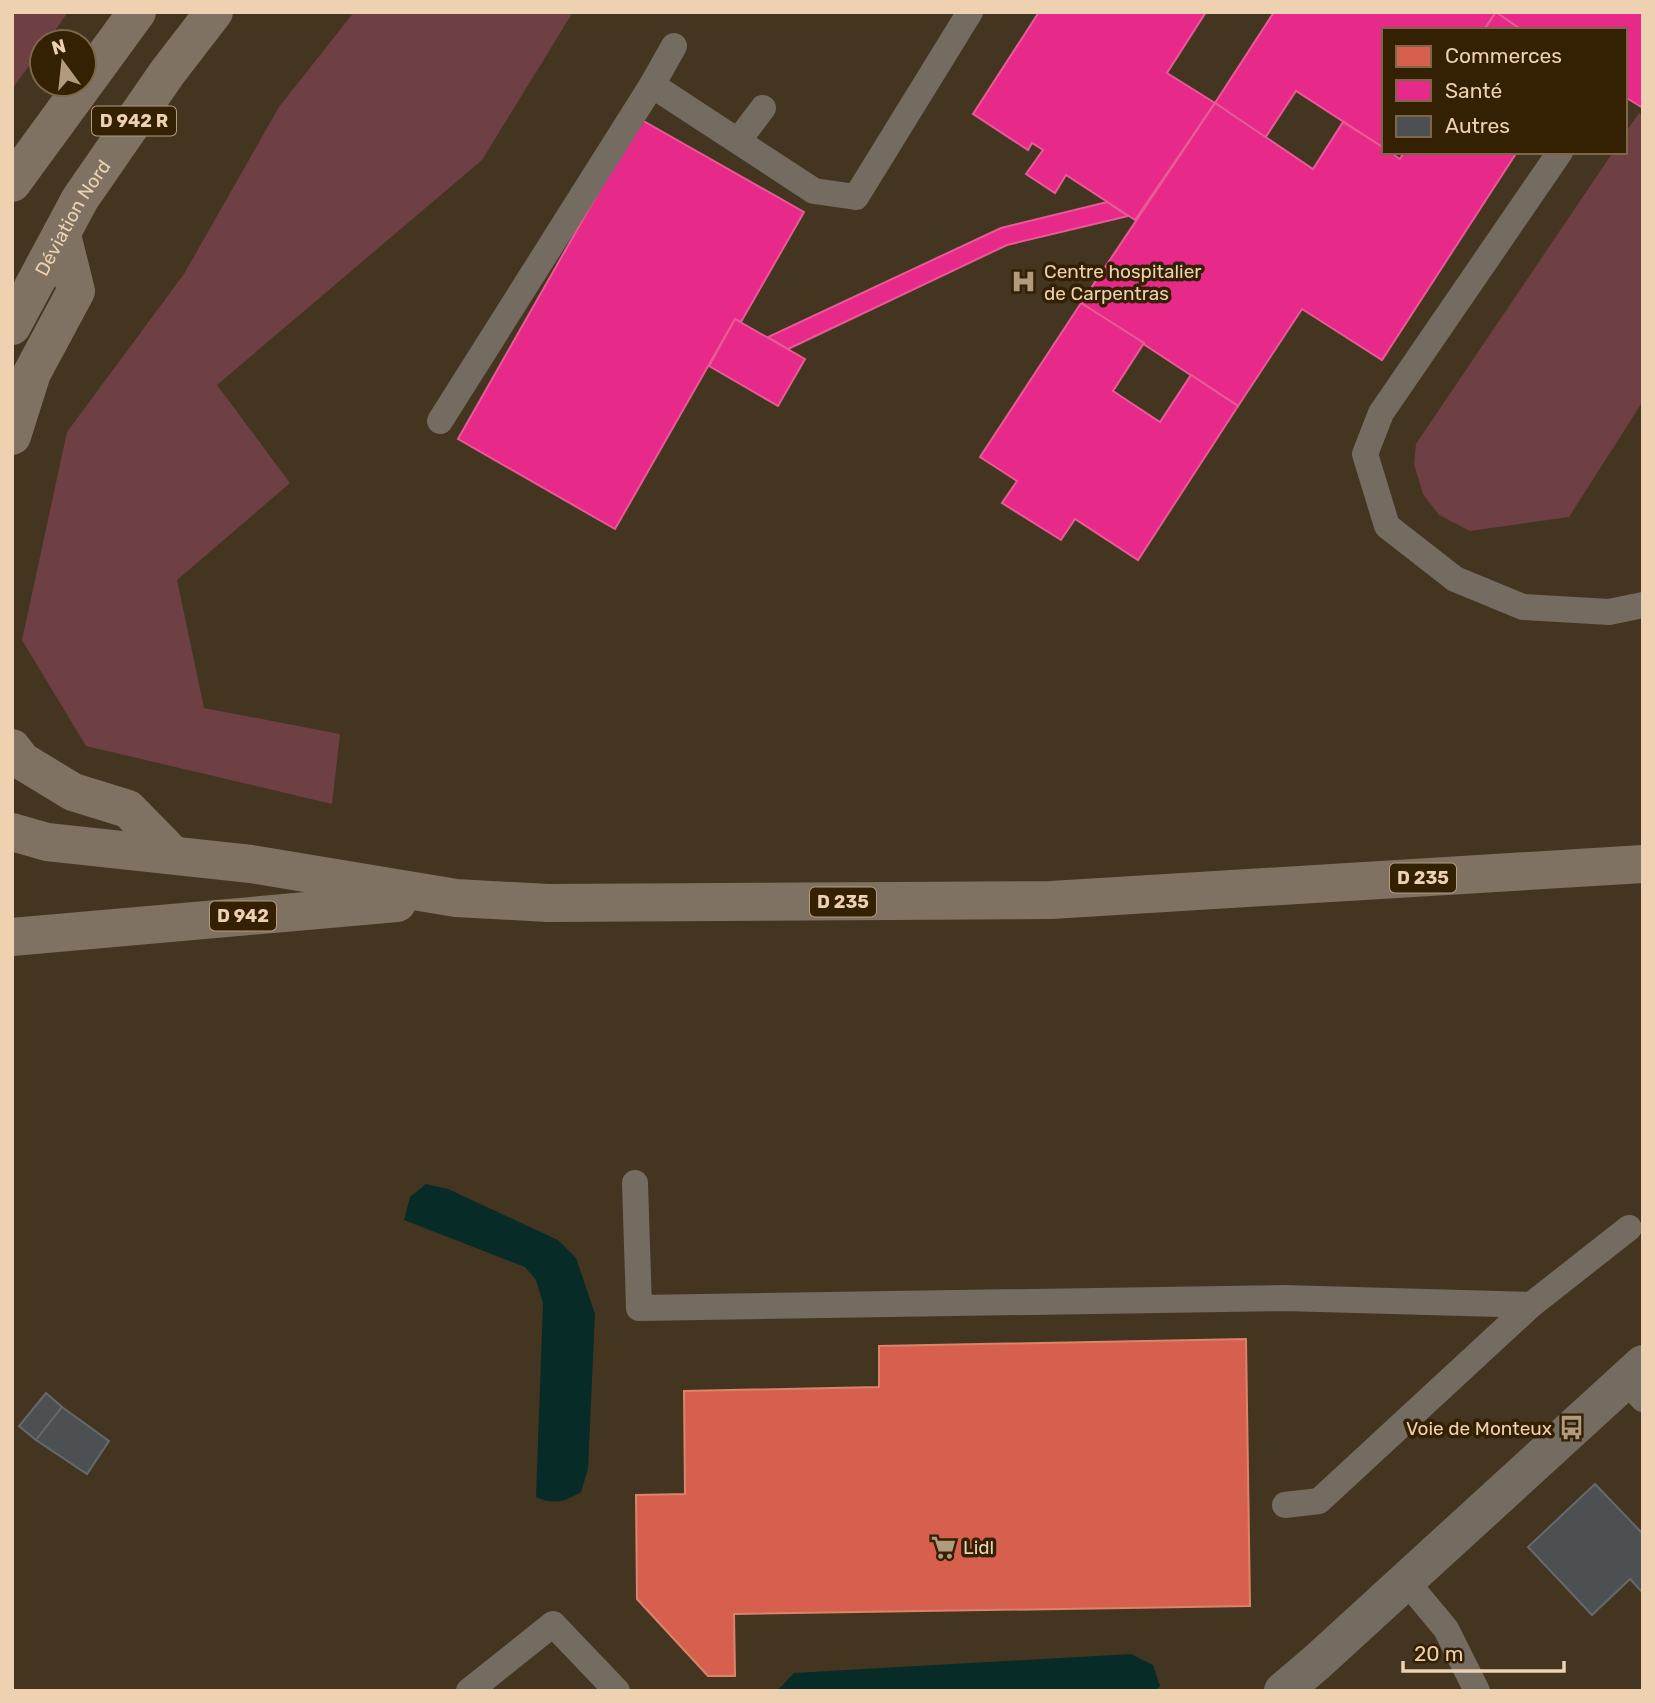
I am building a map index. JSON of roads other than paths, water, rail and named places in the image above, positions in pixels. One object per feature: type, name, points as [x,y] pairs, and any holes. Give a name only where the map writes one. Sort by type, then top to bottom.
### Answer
[{"type":"main road","points":[[12,183],[137,12]]},
{"type":"main road","name":"Déviation Nord","points":[[12,326],[80,199],[167,73],[214,12]]},
{"type":"main road","points":[[12,436],[32,373],[76,292],[62,235]]},
{"type":"main road","points":[[12,748],[22,761],[73,792],[128,809],[173,855]]},
{"type":"main road","points":[[12,832],[47,842],[251,864],[456,898]]},
{"type":"main road","name":"D 235","points":[[456,898],[548,903],[1051,900],[1634,860]]},
{"type":"main road","name":"D 942","points":[[12,937],[456,898]]},
{"type":"street","points":[[1283,1691],[1637,1381]]},
{"type":"lane","points":[[652,85],[814,191],[856,197],[970,12]]},
{"type":"lane","points":[[440,421],[674,46]]},
{"type":"lane","points":[[738,141],[763,108]]},
{"type":"lane","points":[[1559,154],[1381,413],[1366,454],[1387,526],[1455,579],[1523,607],[1609,612],[1643,605]]},
{"type":"lane","points":[[635,1183],[639,1308],[1283,1298],[1531,1305]]},
{"type":"lane","points":[[1285,1505],[1320,1501],[1531,1305],[1629,1228]]},
{"type":"lane","points":[[1406,1581],[1446,1629],[1477,1691]]},
{"type":"lane","points":[[469,1691],[553,1624],[617,1691]]},
{"type":"water","points":[[426,1184],[448,1189],[558,1240],[576,1258],[595,1314],[588,1469],[581,1492],[570,1498],[553,1502],[536,1497],[543,1303],[536,1280],[525,1267],[404,1220],[410,1197]]},
{"type":"water","points":[[1131,1654],[1153,1665],[1160,1686],[1155,1691],[777,1691],[794,1673]]},
{"type":"place","name":"Centre hospitalier de Carpentras","points":[[1024,282]]},
{"type":"place","name":"Voie de Monteux","points":[[1572,1428]]},
{"type":"place","name":"Lidl","points":[[943,1547]]}]
